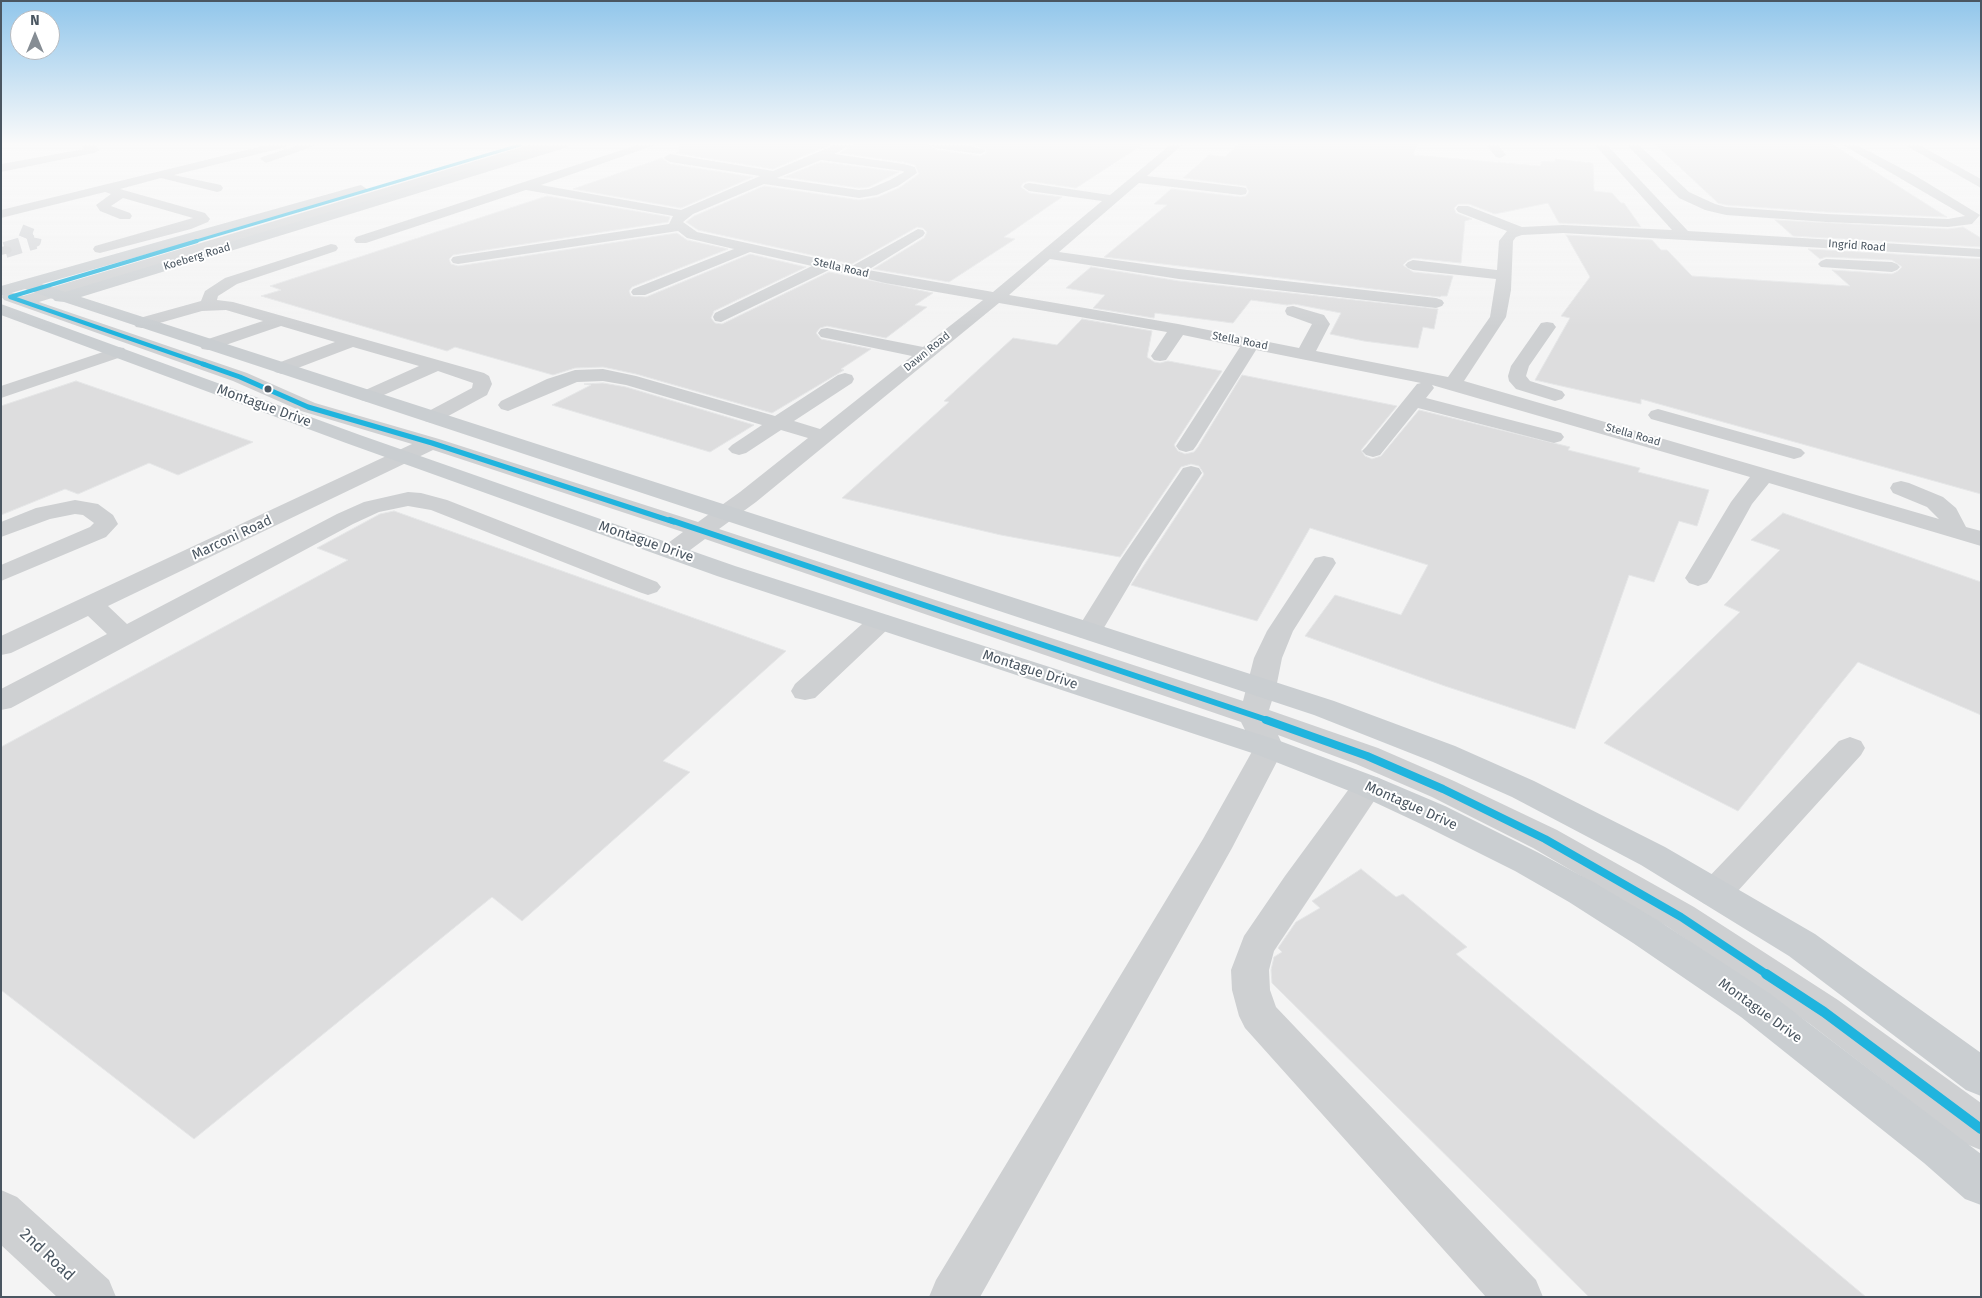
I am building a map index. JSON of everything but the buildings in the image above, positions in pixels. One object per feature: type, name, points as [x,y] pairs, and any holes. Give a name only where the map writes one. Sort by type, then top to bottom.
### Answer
[{"type":"main road","name":"Koeberg Road","points":[[19,298],[348,206]]},
{"type":"main road","points":[[19,298],[142,323],[368,396],[432,430]]},
{"type":"main road","name":"Montague Drive","points":[[19,298],[118,352],[402,457],[880,622],[1262,717],[1391,733],[1523,789],[1653,856],[1802,945],[1981,1077]]},
{"type":"main road","name":"Montague Drive","points":[[461,428],[1089,631],[1262,717],[1368,786],[1433,815],[1526,862],[1646,932],[1755,1005],[1939,1148],[1981,1183]]},
{"type":"street","points":[[3,221],[53,206]]},
{"type":"street","points":[[103,206],[125,216]]},
{"type":"street","points":[[100,248],[186,226],[203,219],[200,216],[165,206]]},
{"type":"street","points":[[19,298],[322,206]]},
{"type":"street","points":[[19,298],[335,206]]},
{"type":"street","points":[[361,240],[466,206]]},
{"type":"street","name":"Stella Road","points":[[609,206],[696,226],[748,248],[798,250],[827,265],[855,271],[995,298],[1178,329],[1453,384],[1738,466],[1973,539]]},
{"type":"street","points":[[458,260],[696,226],[726,206]]},
{"type":"street","points":[[571,257],[696,226],[735,206]]},
{"type":"street","name":"Dawn Road","points":[[673,551],[724,514],[823,436],[995,298],[1104,206]]},
{"type":"street","points":[[1656,206],[1684,235]]},
{"type":"street","points":[[1707,206],[1726,211],[1826,218],[1967,221],[1972,215],[1956,206]]},
{"type":"street","points":[[1463,209],[1520,231]]},
{"type":"street","points":[[1826,218],[1861,246]]},
{"type":"street","name":"Ingrid Road","points":[[1520,231],[1563,229],[1684,235],[1981,254]]},
{"type":"street","points":[[1453,384],[1498,317],[1504,275],[1506,240],[1511,234],[1520,231]]},
{"type":"street","points":[[855,271],[918,233]]},
{"type":"street","points":[[208,305],[211,294],[231,280],[330,248]]},
{"type":"street","points":[[639,292],[748,248]]},
{"type":"street","points":[[1939,251],[1960,265]]},
{"type":"street","points":[[1046,254],[1179,274],[1436,303]]},
{"type":"street","points":[[1826,264],[1904,267]]},
{"type":"street","points":[[721,317],[827,265]]},
{"type":"street","points":[[1413,265],[1504,275]]},
{"type":"street","points":[[19,298],[240,377],[308,407],[432,430],[701,530],[1262,717],[1367,756],[1428,782],[1545,839],[1682,917],[1824,1012],[1981,1129]]},
{"type":"street","points":[[142,323],[208,305],[227,305],[477,377],[483,384],[480,391],[432,430]]},
{"type":"street","points":[[1293,311],[1318,319],[1321,324],[1305,354]]},
{"type":"street","points":[[208,345],[279,321]]},
{"type":"street","points":[[1547,327],[1520,366],[1517,376],[1518,381],[1523,385],[1568,400],[1571,405],[1567,416]]},
{"type":"street","points":[[1160,356],[1178,329]]},
{"type":"street","points":[[826,333],[926,353]]},
{"type":"street","points":[[282,368],[352,342]]},
{"type":"street","points":[[1186,446],[1251,344]]},
{"type":"street","points":[[1,392],[118,352]]},
{"type":"street","points":[[368,396],[437,365]]},
{"type":"street","points":[[508,405],[554,383],[575,376],[590,374],[628,380],[823,436]]},
{"type":"street","points":[[739,449],[845,379]]},
{"type":"street","points":[[1373,451],[1430,380]]},
{"type":"street","points":[[1413,401],[1554,437]]},
{"type":"street","points":[[1658,415],[1794,453]]},
{"type":"street","name":"Marconi Road","points":[[1,648],[402,457],[432,430],[461,428]]},
{"type":"street","points":[[1738,466],[1751,442]]},
{"type":"street","points":[[1089,631],[1131,562],[1192,473]]},
{"type":"street","points":[[1698,578],[1742,502],[1764,474]]},
{"type":"street","points":[[1901,488],[1935,502],[1973,539]]},
{"type":"street","points":[[1,701],[345,519],[372,507],[408,499],[439,505],[648,587]]},
{"type":"street","points":[[1,530],[44,513],[75,506],[90,510],[105,520],[106,524],[98,532],[1,574]]},
{"type":"street","points":[[953,1297],[1200,874],[1262,717],[1268,658],[1280,631],[1324,563]]},
{"type":"street","points":[[91,605],[125,636]]},
{"type":"street","points":[[805,690],[880,622]]},
{"type":"street","points":[[1715,893],[1850,748]]},
{"type":"street","points":[[1368,786],[1297,886],[1257,947],[1250,970],[1254,999],[1259,1016],[1519,1297]]},
{"type":"street","name":"2nd Road","points":[[1,1213],[92,1297]]},
{"type":"tunnel","points":[[21,230],[36,236],[35,241]]},
{"type":"tunnel","points":[[5,250],[35,241]]},
{"type":"tunnel","points":[[30,242],[35,241]]},
{"type":"transit line","points":[[10,297],[317,206]]},
{"type":"transit line","points":[[10,297],[240,377],[308,407],[432,443],[755,548],[1253,715],[1367,756],[1443,789],[1545,839],[1681,917],[1824,1012],[1981,1129]]}]
